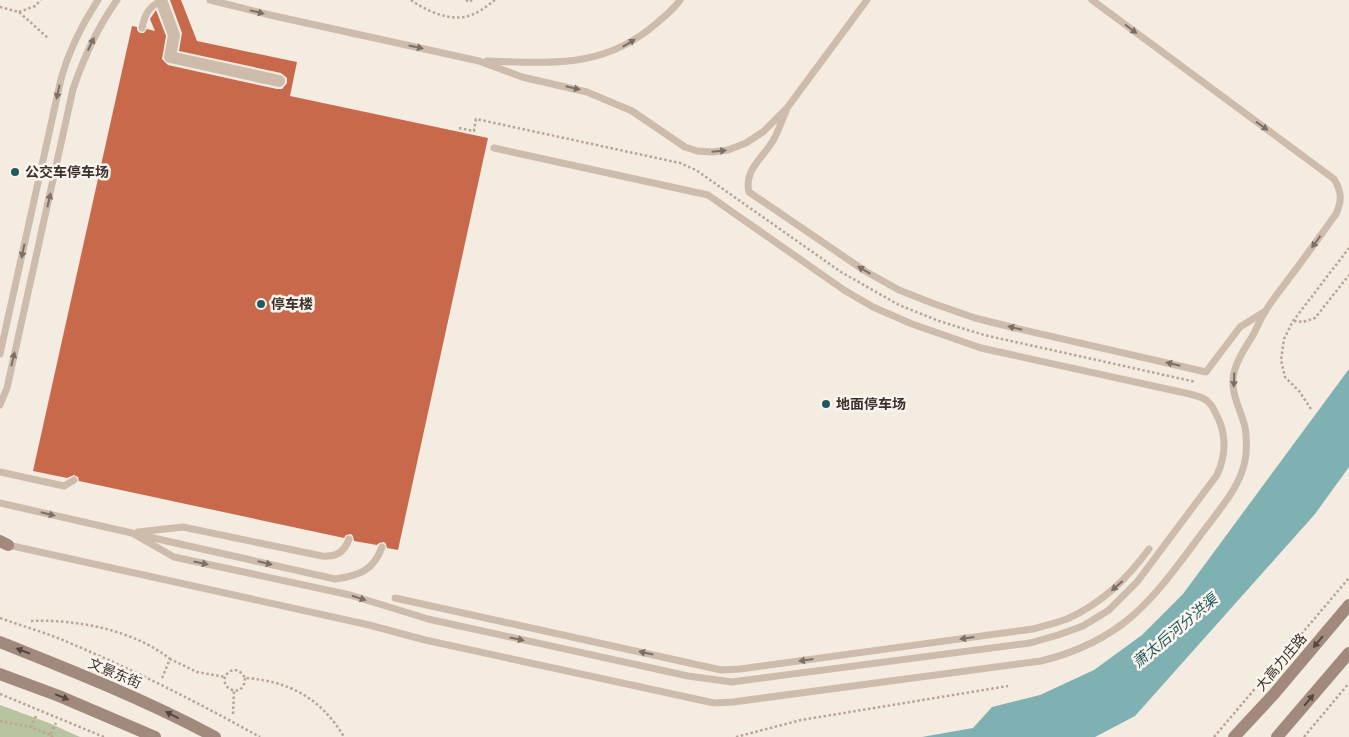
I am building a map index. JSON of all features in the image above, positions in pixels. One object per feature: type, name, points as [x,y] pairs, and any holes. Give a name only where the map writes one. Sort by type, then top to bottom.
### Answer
[{"type":"main road","name":"大高力庄路","points":[[1234,737],[1274,694],[1349,605]]},
{"type":"main road","name":"文景东街","points":[[0,642],[150,704],[216,737]]},
{"type":"main road","points":[[1277,737],[1349,653]]},
{"type":"main road","points":[[0,674],[59,696],[155,737]]},
{"type":"street","points":[[162,0],[174,35],[170,57],[279,81]]},
{"type":"lane","points":[[0,354],[60,80],[68,55],[81,27],[98,0]]},
{"type":"lane","points":[[0,405],[7,388],[73,90],[82,62],[93,39],[117,0]]},
{"type":"lane","points":[[142,28],[149,8],[162,0]]},
{"type":"lane","points":[[210,0],[479,61],[522,77],[587,92],[611,100],[632,111],[686,147],[696,151],[712,152],[728,150],[746,143],[763,132],[787,108],[867,0]]},
{"type":"lane","points":[[479,61],[565,63],[594,58],[621,48],[645,33],[680,0]]},
{"type":"lane","points":[[3,544],[369,625],[425,640],[714,703],[742,701],[1041,660],[1061,656],[1084,647],[1110,634],[1132,617],[1156,593],[1231,494],[1244,465],[1246,446],[1245,427],[1235,400],[1233,386],[1234,371],[1240,354],[1253,335],[1264,312],[1336,214],[1341,196],[1339,187],[1334,179],[1092,0]]},
{"type":"lane","points":[[787,108],[775,138],[750,173],[747,183],[749,192],[864,271],[899,290],[982,320],[1206,372],[1240,327],[1264,312]]},
{"type":"lane","points":[[132,533],[174,557],[350,595],[428,619],[678,674],[712,681],[732,682],[1030,642],[1083,626],[1109,610],[1137,582],[1217,475],[1223,462],[1225,450],[1224,436],[1220,421],[1212,405],[1205,399],[980,348],[947,337],[873,307],[844,290],[708,195],[494,148]]},
{"type":"lane","points":[[0,472],[64,486],[74,480]]},
{"type":"lane","points":[[0,503],[335,579],[350,577],[371,566],[378,557],[382,546]]},
{"type":"lane","points":[[132,533],[183,527],[333,557],[342,553],[349,539]]},
{"type":"lane","points":[[395,598],[721,670],[740,669],[1033,629],[1066,619],[1091,606],[1119,585],[1148,549]]},
{"type":"path","points":[[19,12],[35,6],[41,0]]},
{"type":"path","points":[[411,0],[419,6],[454,18],[471,15],[495,0]]},
{"type":"path","points":[[466,0],[468,2],[472,0]]},
{"type":"path","points":[[0,7],[19,12],[50,39]]},
{"type":"path","points":[[459,128],[474,131],[476,119],[570,140]]},
{"type":"path","points":[[1311,409],[1299,391],[1285,377],[1281,360],[1284,339],[1293,321],[1349,248]]},
{"type":"path","points":[[1293,321],[1304,322],[1315,318],[1349,275]]},
{"type":"path","points":[[1214,737],[1349,578]]},
{"type":"path","points":[[0,618],[63,640],[140,674],[210,709],[260,737]]},
{"type":"path","points":[[31,622],[71,622],[97,627],[143,642],[170,659],[197,672],[225,677]]},
{"type":"path","points":[[162,678],[170,659]]},
{"type":"path","points":[[232,670],[238,670],[245,678],[242,688],[234,690],[227,688],[224,683],[225,677],[232,670]]},
{"type":"path","points":[[245,678],[263,679],[298,691],[327,713],[344,737]]},
{"type":"path","points":[[1304,737],[1349,683]]},
{"type":"path","points":[[736,737],[801,720],[1008,686]]},
{"type":"path","points":[[232,714],[234,690]]},
{"type":"path","points":[[0,694],[104,737]]},
{"type":"path","points":[[31,727],[36,716]]},
{"type":"path","points":[[0,721],[31,727],[52,736],[56,723]]},
{"type":"green space","points":[[0,705],[49,723],[80,737],[0,737]]},
{"type":"water","name":"萧太后河分洪渠","points":[[1349,369],[1349,467],[1315,514],[1135,716],[1095,737],[922,737],[973,728],[992,707],[1040,695],[1094,670],[1142,635],[1183,594]]},
{"type":"building","name":"停车楼","points":[[170,0],[181,0],[197,41],[297,62],[290,96],[488,138],[398,550],[387,548],[384,542],[377,545],[354,541],[351,534],[346,535],[344,538],[79,481],[78,477],[74,475],[67,478],[33,471],[132,26],[137,27],[140,33],[144,33],[147,29],[155,31],[150,19],[156,10],[166,36],[162,59],[168,65],[277,89],[282,89],[287,83],[287,78],[281,73],[179,51],[182,33]]},
{"type":"place","name":"公交车停车场","points":[[15,172]]},
{"type":"place","name":"停车楼","points":[[261,304]]},
{"type":"place","name":"地面停车场","points":[[826,404]]}]
